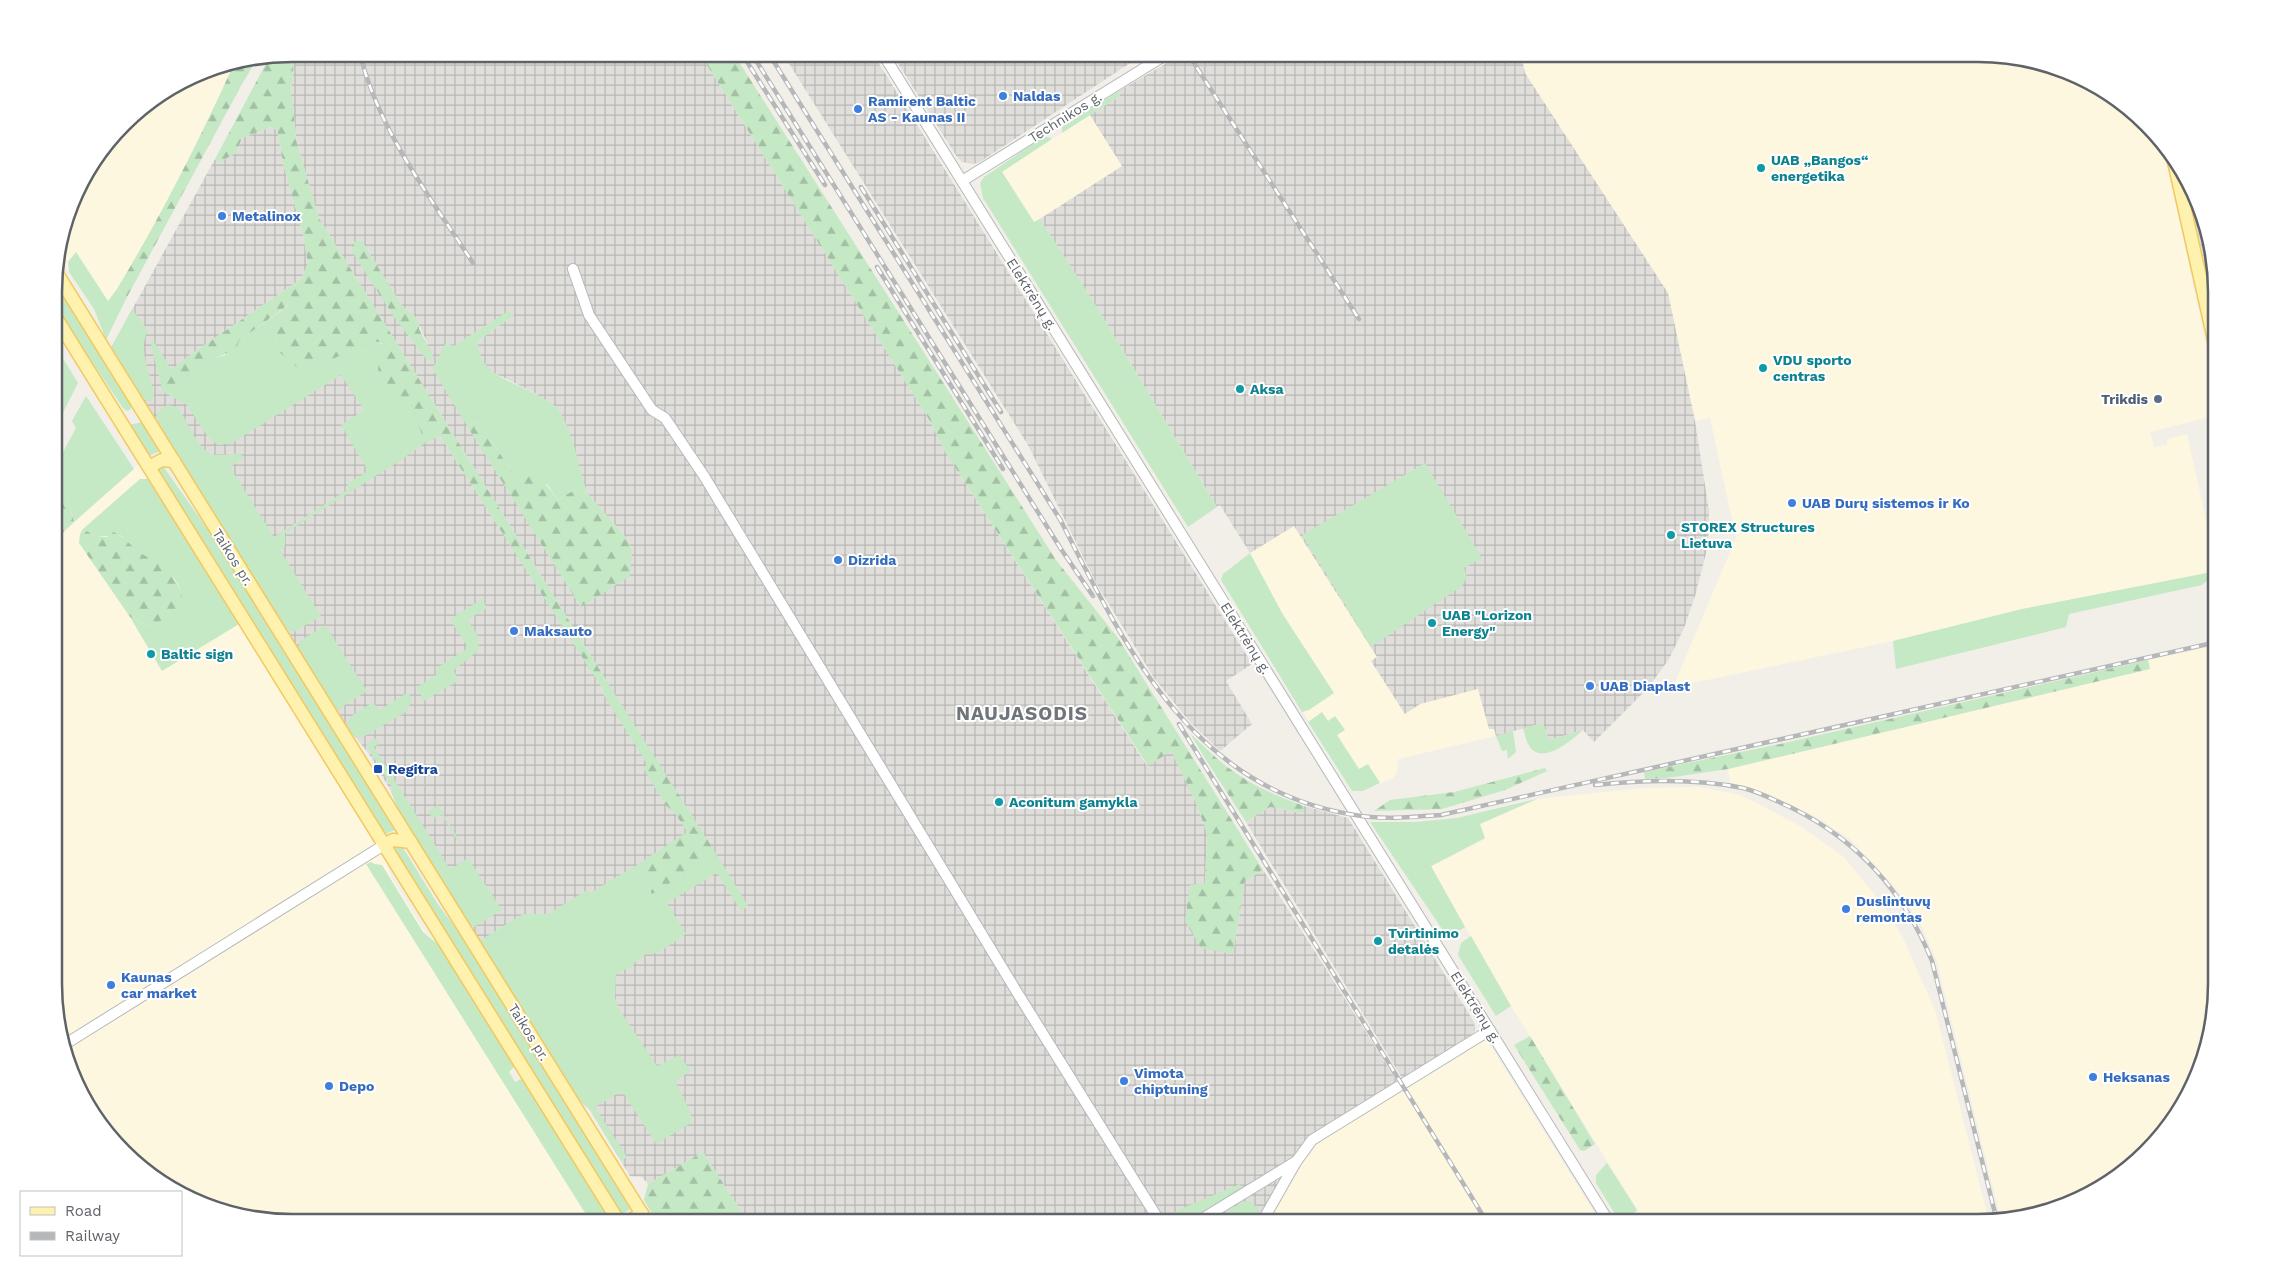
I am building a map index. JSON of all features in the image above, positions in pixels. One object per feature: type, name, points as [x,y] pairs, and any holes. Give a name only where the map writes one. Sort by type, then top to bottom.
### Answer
[{"type":"main road","points":[[2178,178],[2208,314]]},
{"type":"main road","name":"Taikos pr.","points":[[63,283],[643,1214]]},
{"type":"main road","name":"Taikos pr.","points":[[62,328],[614,1214]]},
{"type":"main road","points":[[116,415],[131,418],[143,412]]},
{"type":"main road","points":[[149,467],[162,460],[174,461]]},
{"type":"main road","points":[[384,845],[393,840],[411,842]]},
{"type":"street","name":"Elektrėnų g.","points":[[888,62],[1604,1214]]},
{"type":"street","name":"Technikos g.","points":[[962,181],[1154,62]]},
{"type":"street","points":[[574,269],[589,315],[652,410],[665,418],[704,476],[1025,1005],[1155,1214]]},
{"type":"street","points":[[70,1041],[384,845]]},
{"type":"street","points":[[1267,1214],[1296,1162],[1318,1136],[1490,1030]]},
{"type":"street","points":[[1210,1214],[1296,1162]]},
{"type":"shaded area","points":[[294,62],[705,62],[930,421],[944,450],[1147,766],[1171,750],[1196,803],[1207,833],[1205,883],[1233,953],[1245,881],[1263,870],[1397,1081],[1310,1135],[1264,1214],[743,1214],[703,1152],[648,1184],[642,1177],[630,1176],[590,1110],[580,1101],[552,1058],[401,815],[391,791],[369,754],[348,728],[111,348],[215,159],[218,163],[236,153],[242,138],[271,127],[277,130],[284,167],[303,234],[308,264],[301,279],[190,355],[163,376],[372,341],[440,436],[604,690],[606,680],[319,218],[297,144],[291,92]],"holes":[[[355,241],[362,241],[402,306],[414,315],[429,346]],[[508,312],[514,315],[478,341],[478,349],[482,360],[490,371],[537,394],[578,465],[587,493],[624,535],[632,549],[629,576],[581,607],[432,368],[454,346]]]},
{"type":"shaded area","points":[[788,62],[878,62],[1252,664],[1226,681],[1252,724],[1220,751],[1189,721],[1154,678],[1096,583],[1028,445]]},
{"type":"shaded area","points":[[897,62],[1132,62],[978,163],[962,162]]},
{"type":"shaded area","points":[[1168,62],[1523,62],[1525,73],[1668,293],[1695,421],[1709,511],[1708,545],[1696,593],[1684,628],[1669,659],[1648,688],[1594,742],[1583,730],[1549,740],[1543,723],[1496,736],[1494,729],[1489,729],[1478,689],[1420,704],[1405,714],[1371,661],[1377,657],[1294,526],[1250,553],[1220,505],[1217,507],[1098,309],[1040,219],[1122,166],[1090,115],[1120,96],[1119,91]]},
{"type":"shaded area","points":[[1522,62],[1978,62],[2008,64],[2038,70],[2080,86],[2106,101],[2141,130],[2166,160],[2208,353],[2208,417],[2150,432],[2154,447],[2167,445],[2167,439],[2187,434],[2208,530],[2208,573],[2022,609],[1893,641],[1673,687],[1736,538],[1710,418],[1695,421],[1668,293],[1524,73]]},
{"type":"shaded area","points":[[231,71],[199,141],[157,222],[117,289],[127,297],[106,340],[94,309],[64,264],[70,233],[80,205],[93,178],[120,141],[153,110],[191,86]]},
{"type":"shaded area","points":[[1090,115],[1123,166],[1034,222],[1002,171]]},
{"type":"shaded area","points":[[2192,209],[2201,233],[2208,279]]},
{"type":"shaded area","points":[[139,464],[288,701],[386,862],[392,879],[425,932],[440,946],[514,1068],[509,1072],[515,1082],[521,1079],[525,1081],[607,1214],[293,1214],[263,1212],[233,1206],[205,1196],[178,1183],[141,1156],[110,1123],[93,1098],[80,1071],[70,1043],[64,1013],[62,983],[62,534]]},
{"type":"shaded area","points":[[1294,525],[1377,657],[1371,661],[1405,714],[1420,704],[1479,688],[1489,729],[1494,729],[1496,736],[1398,759],[1397,773],[1393,778],[1363,791],[1352,791],[1221,580],[1223,574],[1250,553]]},
{"type":"shaded area","points":[[2208,647],[2208,998],[2201,1043],[2185,1085],[2170,1111],[2151,1135],[2130,1156],[2106,1175],[2080,1190],[2038,1206],[1999,1213],[1936,959],[1922,927],[1904,898],[1850,839],[1816,817],[1775,797],[1730,782],[1728,769],[2150,669],[2148,660]]},
{"type":"shaded area","points":[[1699,787],[1741,795],[1800,826],[1844,857],[1884,906],[1903,938],[1935,1010],[1987,1213],[1640,1214],[1511,1006],[1431,867],[1485,839],[1480,824],[1537,799],[1644,788]]},
{"type":"shaded area","points":[[1304,806],[1348,818],[1474,1022],[1475,1030],[1472,1035],[1402,1078],[1246,822],[1270,807],[1303,813]]},
{"type":"shaded area","points":[[1483,1040],[1489,1043],[1595,1214],[1271,1214],[1315,1142]]},
{"type":"green space","points":[[294,62],[291,92],[297,144],[319,218],[606,680],[604,691],[440,436],[425,443],[411,404],[383,388],[378,369],[382,343],[372,341],[310,369],[297,367],[278,351],[275,335],[288,305],[239,341],[236,349],[213,359],[170,387],[162,383],[163,376],[190,355],[301,279],[308,264],[303,234],[284,167],[277,130],[271,127],[242,138],[236,153],[218,163],[215,159],[266,64]]},
{"type":"green space","points":[[705,62],[739,62],[1056,560],[1118,638],[1263,870],[1245,881],[1233,954],[1201,948],[1185,921],[1190,885],[1205,883],[1207,833],[1196,803],[1171,751],[1148,766],[944,450],[930,421]]},
{"type":"green space","points":[[253,66],[127,297],[117,289],[149,234],[231,71]]},
{"type":"green space","points":[[1119,91],[1120,96],[1062,133],[1062,127]]},
{"type":"green space","points":[[1043,137],[1052,139],[1002,172],[1034,222],[1040,219],[1098,309],[1217,507],[1188,527],[983,198],[980,183],[984,177]]},
{"type":"green space","points":[[2196,218],[2202,238],[2199,237]]},
{"type":"green space","points":[[355,241],[362,241],[402,306],[414,315],[433,355],[432,361],[426,359],[394,317],[353,253],[352,247]]},
{"type":"green space","points":[[76,252],[108,301],[117,289],[127,297],[106,340],[94,309],[69,272],[68,262]]},
{"type":"green space","points":[[2206,260],[2208,273],[2206,273],[2204,263]]},
{"type":"green space","points":[[62,293],[132,405],[130,410],[127,411],[123,408],[62,317]]},
{"type":"green space","points":[[289,305],[275,335],[278,351],[310,369],[372,341],[382,344],[378,369],[383,387],[411,404],[425,443],[285,533],[285,546],[280,550],[321,616],[294,632],[286,630],[158,423],[156,413],[167,405],[177,407],[199,443],[208,452],[218,455],[238,454],[245,458],[230,467],[274,537],[349,489],[347,484],[368,471],[341,425],[364,410],[341,375],[232,443],[218,445],[208,437],[187,405],[163,392],[151,346],[152,339],[172,370],[163,376],[163,383],[170,387],[213,359],[225,355],[239,341]]},
{"type":"green space","points":[[132,309],[148,330],[145,337],[144,353],[154,394],[153,399],[148,401],[143,399],[111,348]]},
{"type":"green space","points":[[508,311],[514,315],[478,341],[480,353],[485,363],[493,371],[536,394],[558,409],[572,439],[587,493],[574,490],[558,500],[547,484],[518,481],[479,422],[467,426],[432,368],[446,343],[454,346]]},
{"type":"green space","points":[[62,357],[78,383],[62,414]]},
{"type":"green space","points":[[86,396],[134,469],[74,522],[67,493],[62,496],[62,454],[76,428],[72,421]]},
{"type":"green space","points":[[142,422],[160,451],[149,456],[129,425]]},
{"type":"green space","points":[[479,422],[518,481],[534,469],[558,500],[574,490],[587,493],[624,535],[632,549],[630,576],[581,607],[467,426]]},
{"type":"green space","points":[[1425,463],[1482,558],[1464,568],[1467,577],[1462,586],[1371,647],[1302,535]]},
{"type":"green space","points":[[163,466],[227,557],[396,829],[384,835],[159,473],[159,469]]},
{"type":"green space","points":[[140,479],[148,479],[239,624],[162,671],[130,617],[148,626],[182,601],[178,584],[167,571],[137,551],[120,535],[96,537],[87,531],[80,534],[83,529]]},
{"type":"green space","points":[[67,493],[74,522],[62,533],[62,496]]},
{"type":"green space","points":[[87,531],[96,537],[107,537],[113,532],[139,552],[150,558],[157,559],[180,590],[182,598],[180,606],[174,613],[148,626],[130,617],[79,543],[80,534]]},
{"type":"green space","points":[[1250,553],[1282,613],[1334,693],[1309,710],[1302,712],[1221,580],[1223,574]]},
{"type":"green space","points":[[2208,573],[2208,579],[2202,585],[2069,614],[2066,627],[1896,669],[1893,641],[2022,609]]},
{"type":"green space","points":[[482,599],[487,608],[468,620],[479,638],[478,651],[454,670],[458,681],[422,702],[421,695],[416,688],[437,674],[435,669],[468,648],[450,619]]},
{"type":"green space","points":[[325,625],[367,691],[342,707],[343,710],[335,709],[298,650],[300,641]]},
{"type":"green space","points":[[2148,660],[2150,669],[1728,769],[1667,778],[1645,779],[1644,772],[1780,744]]},
{"type":"green space","points":[[606,680],[644,740],[636,746],[603,694]]},
{"type":"green space","points":[[407,693],[412,701],[406,712],[365,736],[359,738],[351,734],[347,725],[350,717],[373,702],[379,710]]},
{"type":"green space","points":[[1322,712],[1328,721],[1335,716],[1345,730],[1337,735],[1359,769],[1368,764],[1380,783],[1363,791],[1352,791],[1308,722]]},
{"type":"green space","points":[[1543,723],[1549,740],[1583,730],[1557,749],[1550,752],[1536,752],[1530,747],[1523,728]]},
{"type":"green space","points":[[1513,731],[1516,752],[1508,759],[1507,750],[1502,751],[1496,736]]},
{"type":"green space","points":[[1191,735],[1194,737],[1213,755],[1206,760]]},
{"type":"green space","points":[[376,738],[380,743],[374,747],[450,869],[468,858],[502,910],[474,927],[469,925],[401,815],[391,791],[393,789],[366,745]]},
{"type":"green space","points":[[644,740],[717,855],[652,894],[635,866],[687,832],[677,816],[665,804],[643,768],[647,764],[636,746]]},
{"type":"green space","points":[[403,749],[461,843],[460,845],[442,815],[434,818],[428,813],[437,805]]},
{"type":"green space","points":[[1213,755],[1245,779],[1304,806],[1304,813],[1270,807],[1246,822],[1206,760]]},
{"type":"green space","points":[[1545,768],[1547,771],[1505,790],[1442,809],[1374,811],[1390,800],[1454,792]]},
{"type":"green space","points":[[1537,799],[1480,824],[1485,838],[1431,866],[1465,927],[1452,935],[1446,935],[1370,822],[1415,822],[1457,818]]},
{"type":"green space","points":[[395,846],[402,846],[437,903],[469,946],[632,1208],[620,1214],[394,849]]},
{"type":"green space","points":[[717,855],[748,906],[741,911],[717,873],[667,903],[686,934],[658,953],[648,953],[635,962],[633,966],[616,974],[615,998],[619,1009],[657,1066],[679,1055],[691,1071],[675,1081],[691,1113],[691,1123],[656,1144],[622,1091],[595,1107],[627,1157],[621,1161],[590,1110],[580,1101],[479,943],[523,914],[548,914],[587,890],[590,893],[635,866],[652,894]]},
{"type":"green space","points":[[372,862],[382,865],[423,932],[440,946],[514,1064],[515,1066],[509,1072],[515,1082],[521,1079],[525,1081],[605,1214],[586,1214],[366,864]]},
{"type":"green space","points":[[1471,936],[1511,1006],[1496,1016],[1458,955],[1461,943]]},
{"type":"green space","points":[[1530,1036],[1595,1144],[1584,1151],[1580,1150],[1514,1045]]},
{"type":"green space","points":[[703,1152],[743,1214],[652,1214],[644,1200],[648,1184]]},
{"type":"green space","points":[[1607,1163],[1637,1210],[1633,1214],[1615,1214],[1596,1183],[1596,1175]]},
{"type":"green space","points":[[1240,1184],[1241,1187],[1200,1214],[1172,1214]]},
{"type":"green space","points":[[1247,1201],[1253,1203],[1259,1210],[1258,1214],[1224,1214],[1240,1203]]},
{"type":"railway","points":[[363,62],[380,110],[393,137],[423,188],[473,263]]},
{"type":"railway","points":[[747,62],[825,185]]},
{"type":"railway","points":[[757,62],[1061,549],[1093,596]]},
{"type":"railway","points":[[774,62],[1061,521],[1112,619],[1141,665],[1173,708],[1209,746],[1251,777],[1299,801],[1366,817],[1398,818],[1441,815],[2208,644]]},
{"type":"railway","points":[[1193,62],[1359,319]]},
{"type":"railway","points":[[861,187],[1001,412]]},
{"type":"railway","points":[[877,267],[1003,469]]},
{"type":"railway","points":[[1179,724],[1482,1214]]},
{"type":"railway","points":[[1595,785],[1650,781],[1687,781],[1743,788],[1762,794],[1816,821],[1838,836],[1877,871],[1908,913],[1932,961],[1995,1213]]},
{"type":"place","name":"Naldas","points":[[1003,96]]},
{"type":"place","name":"Ramirent Baltic AS - Kaunas II","points":[[858,109]]},
{"type":"place","name":"UAB „Bangos“ energetika","points":[[1761,168]]},
{"type":"place","name":"Metalinox","points":[[222,216]]},
{"type":"place","name":"VDU sporto centras","points":[[1763,368]]},
{"type":"place","name":"Aksa","points":[[1240,389]]},
{"type":"place","name":"Trikdis","points":[[2158,399]]},
{"type":"place","name":"UAB Durų sistemos ir Ko","points":[[1792,503]]},
{"type":"place","name":"STOREX Structures Lietuva","points":[[1671,535]]},
{"type":"place","name":"Dizrida","points":[[838,560]]},
{"type":"place","name":"UAB \"Lorizon Energy\"","points":[[1432,623]]},
{"type":"place","name":"Maksauto","points":[[514,631]]},
{"type":"place","name":"Baltic sign","points":[[151,654]]},
{"type":"place","name":"UAB Diaplast","points":[[1590,686]]},
{"type":"place","name":"Regitra","points":[[378,769]]},
{"type":"place","name":"Aconitum gamykla","points":[[999,802]]},
{"type":"place","name":"Duslintuvų remontas","points":[[1846,909]]},
{"type":"place","name":"Tvirtinimo detalės","points":[[1378,941]]},
{"type":"place","name":"Kaunas car market","points":[[111,985]]},
{"type":"place","name":"Heksanas","points":[[2093,1077]]},
{"type":"place","name":"Vimota chiptuning","points":[[1124,1081]]},
{"type":"place","name":"Depo","points":[[329,1086]]},
{"type":"district","name":"NAUJASODIS","points":[[1022,713]]}]
